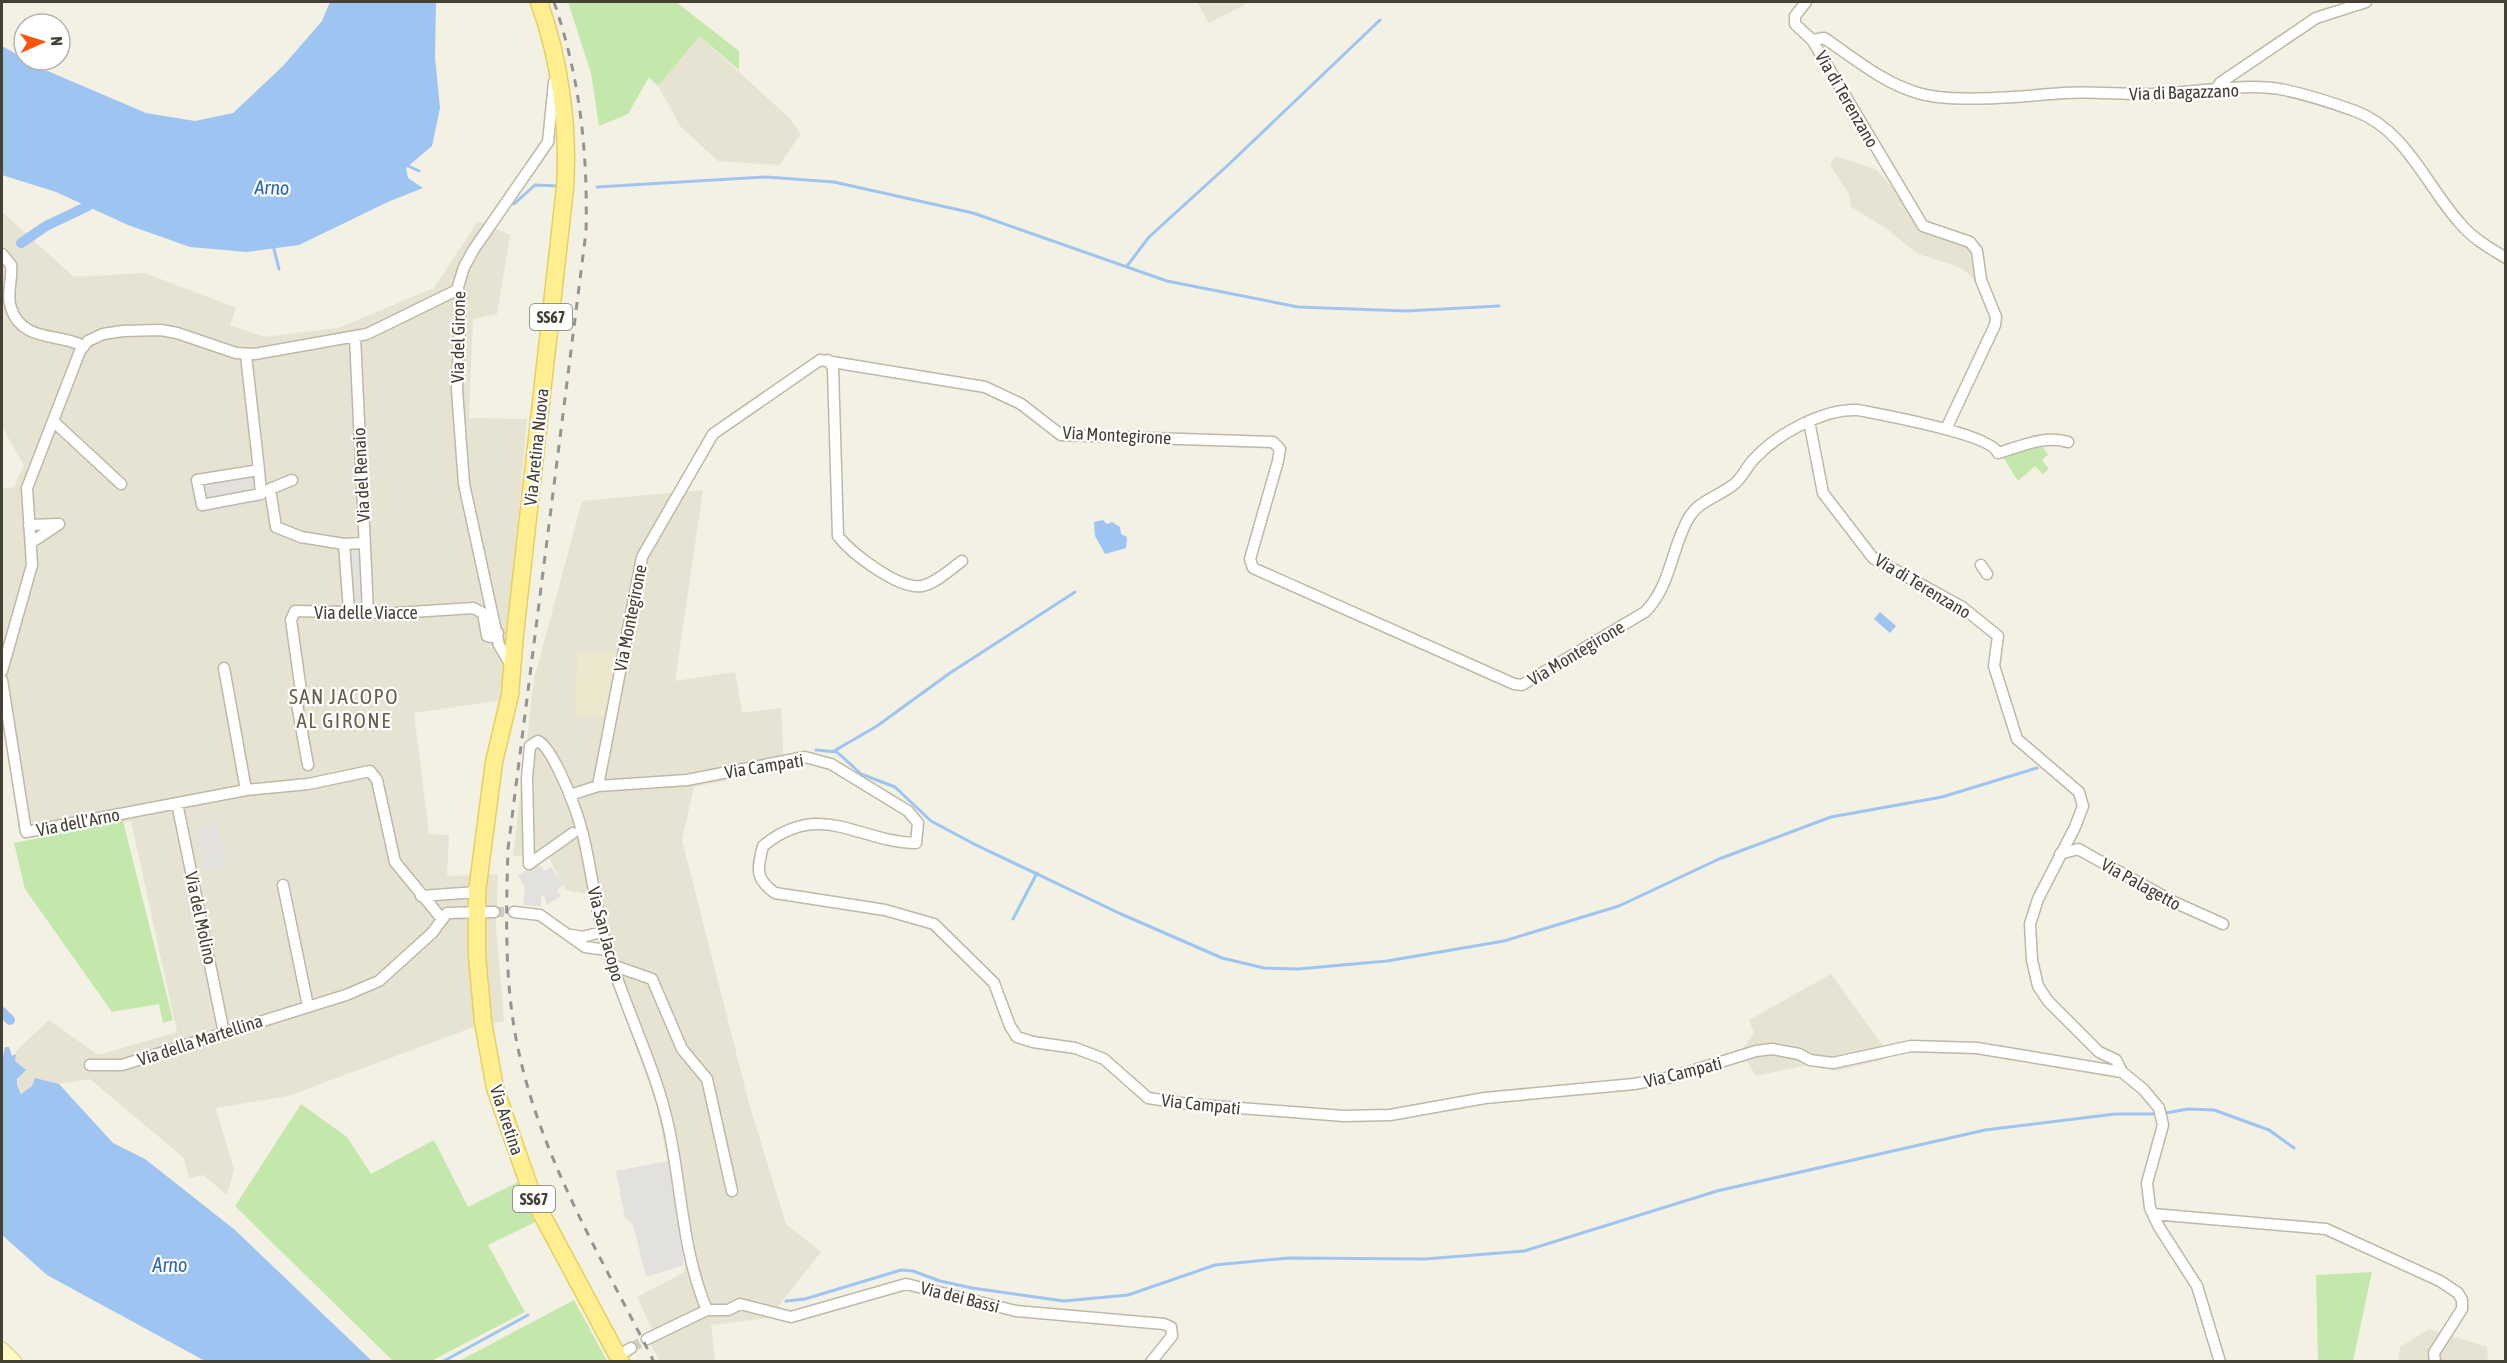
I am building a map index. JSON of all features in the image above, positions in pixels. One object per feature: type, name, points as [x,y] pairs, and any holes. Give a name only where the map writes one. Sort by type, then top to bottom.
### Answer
[{"type":"main road","name":"Via Aretina Nuova","points":[[477,892],[494,762],[510,695],[512,667],[506,634],[565,188],[567,147],[555,64],[539,2]]},
{"type":"main road","name":"Via Aretina","points":[[477,892],[477,970],[483,1022],[503,1116],[534,1200],[624,1355]]},
{"type":"main road","points":[[2,1350],[14,1362]]},
{"type":"street","points":[[1806,2],[1795,16],[1795,24],[1812,40]]},
{"type":"street","points":[[2215,91],[2220,82],[2316,18],[2366,2]]},
{"type":"street","name":"Via di Bagazzano","points":[[1812,40],[1824,38],[1893,85],[1920,94],[1939,97],[2284,90],[2356,111],[2377,122],[2395,137],[2469,234],[2505,258]]},
{"type":"street","name":"Via di Terenzano","points":[[1812,40],[1923,226],[1970,243],[1977,251],[1981,280],[1996,317],[1995,325],[1946,429]]},
{"type":"street","name":"Via del Girone","points":[[506,634],[464,484],[457,400],[461,294],[457,290],[464,267],[474,249],[548,142],[555,64]]},
{"type":"street","points":[[2,254],[11,265],[9,298],[15,315],[36,334],[83,346]]},
{"type":"street","points":[[2,671],[31,570],[32,542],[27,488],[83,346],[93,338],[109,333],[161,330],[246,355],[355,337],[382,328],[414,309],[457,290]]},
{"type":"street","name":"Via del Renaio","points":[[355,337],[368,612]]},
{"type":"street","points":[[246,355],[259,470],[261,494],[202,505],[197,480],[259,470]]},
{"type":"street","points":[[828,360],[833,368],[838,536],[861,559],[913,586],[923,586],[963,561]]},
{"type":"street","name":"Via Montegirone","points":[[598,786],[642,557],[713,434],[812,364],[828,360],[985,387],[1022,404],[1061,435],[1273,442],[1280,449],[1250,559],[1253,568],[1514,684],[1528,683],[1645,612],[1656,601],[1663,588],[1683,531],[1696,507],[1736,484],[1755,458],[1772,443],[1809,421]]},
{"type":"street","points":[[1809,421],[1846,409],[1858,410],[1946,429],[1987,442],[1995,446],[1998,453],[2045,439],[2054,438],[2068,442]]},
{"type":"street","points":[[53,421],[121,484]]},
{"type":"street","name":"Via di Terenzano","points":[[1809,421],[1823,493],[1832,508],[1872,558],[1962,607],[1998,636],[1994,666],[2017,738],[2079,792],[2083,806],[2073,832],[2038,899],[2030,924],[2032,960],[2038,986],[2048,1001],[2099,1052],[2116,1060],[2122,1072],[2143,1089],[2159,1108],[2163,1125],[2147,1183],[2153,1214]]},
{"type":"street","points":[[292,480],[270,489],[276,527],[301,537],[344,544],[364,543]]},
{"type":"street","points":[[29,525],[59,524],[32,542]]},
{"type":"street","points":[[344,544],[349,610]]},
{"type":"street","name":"Via delle Viacce","points":[[308,765],[297,704],[301,691],[291,620],[296,611],[349,610],[396,613],[477,608],[483,613],[487,636],[491,638],[506,634]]},
{"type":"street","points":[[1989,649],[1994,666]]},
{"type":"street","points":[[224,668],[246,790]]},
{"type":"street","name":"Via dell'Arno","points":[[2,680],[26,832],[246,790],[308,784],[370,771],[377,780],[396,862],[421,896]]},
{"type":"street","name":"Via San Jacopo","points":[[573,833],[528,864],[528,767],[533,742],[540,741],[546,746],[570,795],[581,828],[607,950],[662,1101],[669,1130],[692,1270],[707,1310]]},
{"type":"street","name":"Via Campati","points":[[570,795],[598,786],[687,780],[805,757],[831,764],[908,811],[918,823],[916,843],[895,841],[847,826],[808,825],[784,833],[763,846],[759,875],[763,885],[775,893],[885,910],[934,924],[994,983],[1010,1026],[1017,1037],[1033,1042],[1075,1048],[1104,1059],[1148,1098],[1333,1115],[1390,1115],[1485,1098],[1634,1084],[1672,1077],[1756,1051],[1772,1049],[1799,1054],[1810,1060],[1833,1063],[1911,1046],[1977,1047],[2122,1072]]},
{"type":"street","name":"Via del Molino","points":[[177,803],[224,1033]]},
{"type":"street","points":[[2060,854],[2078,849],[2073,832]]},
{"type":"street","name":"Via Palagetto","points":[[2078,849],[2174,903],[2223,924]]},
{"type":"street","points":[[283,885],[308,1006]]},
{"type":"street","points":[[421,896],[477,892]]},
{"type":"street","points":[[421,896],[442,920],[449,912],[494,912]]},
{"type":"street","points":[[514,912],[540,915],[585,947],[607,950]]},
{"type":"street","name":"Via della Martellina","points":[[90,1065],[122,1065],[346,995],[382,979],[442,920]]},
{"type":"street","points":[[568,934],[582,937],[602,932]]},
{"type":"street","points":[[612,965],[652,979],[682,1049],[707,1079],[732,1191]]},
{"type":"street","points":[[2153,1214],[2197,1286],[2220,1362]]},
{"type":"street","points":[[2153,1214],[2326,1229],[2440,1281],[2458,1293],[2462,1300],[2462,1309],[2434,1353],[2435,1362]]},
{"type":"street","name":"Via dei Bassi","points":[[647,1340],[707,1310],[728,1310],[740,1304],[791,1317],[906,1284],[1016,1311],[1164,1324],[1171,1327],[1172,1336],[1151,1362]]},
{"type":"shaded area","points":[[1197,2],[1246,2],[1246,4],[1209,23]]},
{"type":"shaded area","points":[[700,36],[789,118],[801,134],[779,165],[718,161],[681,127],[658,86]]},
{"type":"shaded area","points":[[1836,156],[1877,170],[1922,221],[1974,240],[1983,253],[1986,281],[1978,287],[1969,274],[1957,266],[1918,254],[1887,229],[1851,207],[1849,194],[1830,165]]},
{"type":"shaded area","points":[[2,212],[74,277],[145,273],[236,308],[230,325],[264,337],[338,328],[434,288],[478,221],[510,235],[497,314],[473,319],[469,418],[527,419],[502,700],[414,713],[429,834],[449,835],[447,876],[498,874],[496,927],[504,1021],[471,1028],[288,1096],[216,1108],[234,1170],[227,1195],[203,1175],[189,1178],[184,1158],[90,1079],[59,1084],[42,1080],[22,1094],[17,1085],[19,1074],[15,1061],[16,1051],[49,1020],[98,1055],[177,1032],[131,821],[24,839],[2,723],[2,489],[14,487],[24,465],[2,427]]},
{"type":"shaded area","points":[[263,465],[268,502],[198,515],[192,477]]},
{"type":"shaded area","points":[[703,490],[675,681],[735,672],[742,713],[781,708],[784,769],[694,787],[682,840],[750,1107],[786,1224],[821,1252],[769,1318],[711,1325],[715,1361],[660,1361],[646,1336],[652,1329],[637,1297],[683,1273],[686,1264],[657,1106],[611,979],[587,894],[566,890],[548,856],[513,856],[534,679],[582,501]]},
{"type":"shaded area","points":[[362,539],[365,606],[344,606],[340,541]]},
{"type":"shaded area","points":[[617,652],[608,718],[575,716],[578,653]]},
{"type":"shaded area","points":[[218,824],[227,866],[204,871],[196,829]]},
{"type":"shaded area","points":[[538,863],[544,871],[551,867],[564,885],[557,890],[561,896],[547,905],[544,895],[541,896],[541,907],[523,905],[525,887],[518,876]]},
{"type":"shaded area","points":[[1831,974],[1883,1046],[1883,1060],[1836,1071],[1812,1064],[1756,1076],[1741,1051],[1754,1033],[1749,1020]]},
{"type":"shaded area","points":[[668,1161],[684,1265],[646,1277],[633,1224],[625,1218],[616,1171]]},
{"type":"shaded area","points":[[2429,1329],[2487,1347],[2488,1361],[2398,1362],[2400,1347]]},
{"type":"green space","points":[[568,2],[676,2],[739,51],[739,70],[700,36],[658,86],[649,77],[628,114],[599,126],[591,73]]},
{"type":"green space","points":[[2041,444],[2048,455],[2042,460],[2049,469],[2043,474],[2035,466],[2018,481],[2003,457]]},
{"type":"green space","points":[[123,821],[173,1020],[163,1023],[159,1004],[112,1012],[25,889],[14,843]]},
{"type":"green space","points":[[301,1104],[347,1137],[371,1174],[434,1140],[468,1207],[518,1182],[535,1222],[488,1245],[525,1312],[431,1361],[393,1361],[235,1206]]},
{"type":"green space","points":[[2372,1272],[2353,1361],[2318,1361],[2316,1275]]},
{"type":"green space","points":[[574,1300],[607,1361],[459,1361]]},
{"type":"water","points":[[330,2],[436,2],[435,57],[440,108],[432,146],[406,168],[408,178],[423,188],[390,201],[299,245],[247,252],[190,247],[128,225],[56,192],[2,175],[2,46],[12,52],[12,72],[50,72],[146,113],[195,121],[233,113],[283,66],[322,21]]},
{"type":"water","points":[[1103,520],[1107,524],[1112,522],[1120,527],[1121,534],[1127,537],[1126,548],[1105,554],[1095,536],[1094,522]]},
{"type":"water","points":[[1880,612],[1896,626],[1890,633],[1874,619]]},
{"type":"water","name":"Arno","points":[[2,1046],[3,1056],[5,1047],[9,1047],[12,1056],[16,1054],[15,1061],[26,1070],[17,1079],[21,1094],[32,1086],[35,1078],[59,1084],[113,1143],[145,1159],[235,1230],[372,1361],[205,1361],[47,1275],[2,1235]]},
{"type":"waterway","points":[[1127,266],[1149,237],[1380,20]]},
{"type":"waterway","points":[[404,164],[419,171]]},
{"type":"waterway","points":[[597,187],[766,177],[834,182],[973,213],[1167,281],[1298,307],[1406,311],[1499,306]]},
{"type":"waterway","points":[[514,204],[535,185],[557,186]]},
{"type":"waterway","points":[[21,243],[46,226],[88,206]]},
{"type":"waterway","points":[[273,245],[279,269]]},
{"type":"waterway","points":[[834,751],[877,726],[950,673],[1075,592]]},
{"type":"waterway","points":[[816,750],[837,752],[861,774],[895,787],[931,821],[1121,914],[1222,958],[1264,968],[1298,969],[1387,961],[1504,941],[1619,906],[1719,859],[1831,817],[1942,797],[2037,768]]},
{"type":"waterway","points":[[1013,919],[1037,873]]},
{"type":"waterway","points":[[2,1012],[10,1020]]},
{"type":"waterway","points":[[786,1301],[805,1299],[901,1270],[913,1271],[940,1281],[972,1288],[1064,1301],[1128,1295],[1215,1265],[1289,1258],[1425,1259],[1524,1251],[1717,1191],[1985,1130],[2115,1114],[2160,1114],[2188,1109],[2214,1110],[2269,1130],[2294,1148]]},
{"type":"waterway","points":[[442,1362],[528,1315]]},
{"type":"tunnel","points":[[494,912],[514,912]]},
{"type":"tunnel","points":[[631,1348],[647,1339]]},
{"type":"railway","points":[[554,2],[570,58],[584,144],[586,232],[508,849],[508,977],[519,1053],[543,1134],[577,1211],[654,1362]]},
{"type":"district","name":"SAN JACOPO AL GIRONE","points":[[344,708]]}]
